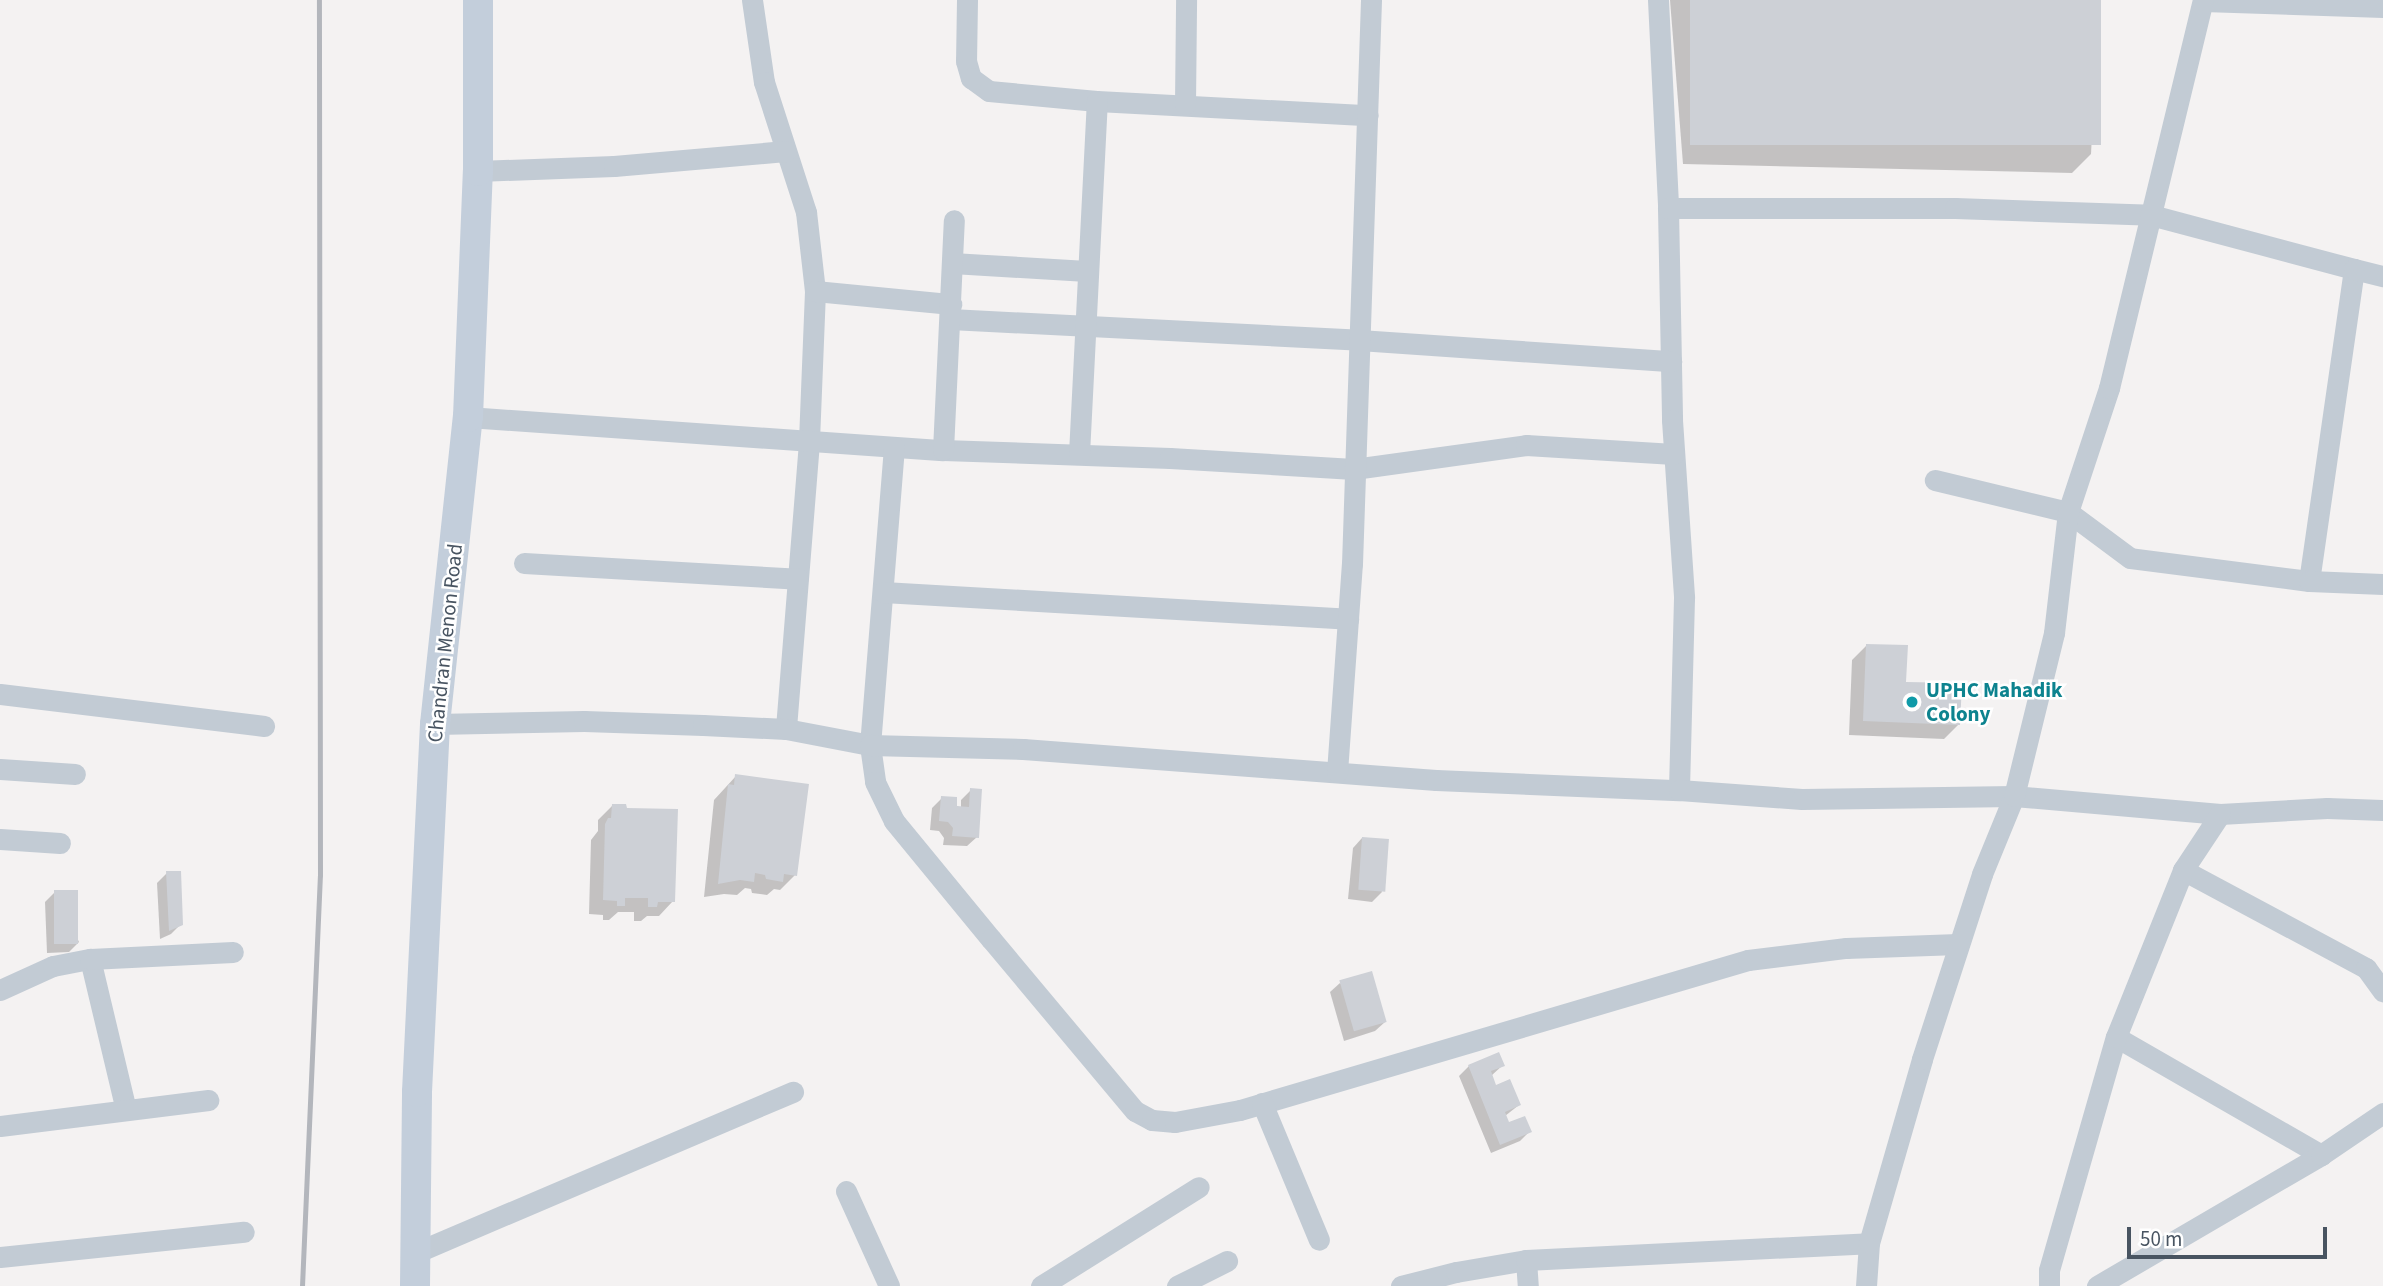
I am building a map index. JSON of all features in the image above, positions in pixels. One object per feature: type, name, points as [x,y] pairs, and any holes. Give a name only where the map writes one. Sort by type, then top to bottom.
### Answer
[{"type":"street","name":"Chandran Menon Road","points":[[415,1286],[417,1092],[435,724],[468,417],[478,171],[478,0]]},
{"type":"street","points":[[752,0],[764,82],[806,212],[813,252],[815,291],[810,442],[786,729]]},
{"type":"street","points":[[967,0],[966,61],[971,78],[978,86],[989,90],[1097,101],[1368,115]]},
{"type":"street","points":[[1185,104],[1186,0]]},
{"type":"street","points":[[1337,772],[1348,619],[1371,0]]},
{"type":"street","points":[[1658,0],[1668,208],[1674,454],[1684,598],[1679,790]]},
{"type":"street","points":[[1866,1286],[1869,1243],[1958,944],[2014,796],[2054,634],[2068,512],[2109,388],[2203,1],[2383,7]]},
{"type":"street","points":[[1079,454],[1097,101]]},
{"type":"street","points":[[478,171],[614,166],[785,151]]},
{"type":"street","points":[[1668,208],[1955,208],[2151,215],[2383,276]]},
{"type":"street","points":[[943,450],[954,220]]},
{"type":"street","points":[[953,263],[1087,271]]},
{"type":"street","points":[[2309,580],[2354,269]]},
{"type":"street","points":[[815,291],[951,312],[1085,327],[1359,340],[1671,361]]},
{"type":"street","points":[[468,417],[624,425],[810,442],[943,450],[1079,454],[1354,469],[1526,444],[1674,454]]},
{"type":"street","points":[[894,447],[870,745],[875,782],[894,821],[1135,1111],[1152,1120],[1175,1122],[1262,1103],[1748,960],[1846,948],[1958,944]]},
{"type":"street","points":[[1935,480],[2068,512],[2130,558],[2309,580],[2383,584]]},
{"type":"street","points":[[524,563],[798,579]]},
{"type":"street","points":[[883,592],[1348,619]]},
{"type":"street","points":[[0,694],[264,726]]},
{"type":"street","points":[[435,724],[584,721],[786,729],[870,745],[1023,749],[1512,785],[1679,790],[1802,799],[2014,796],[2220,814],[2327,808],[2383,810]]},
{"type":"street","points":[[0,769],[75,774]]},
{"type":"street","points":[[2049,1286],[2049,1270],[2116,1037],[2183,870],[2220,814]]},
{"type":"street","points":[[0,839],[60,843]]},
{"type":"street","points":[[2183,870],[2366,968],[2383,991]]},
{"type":"street","points":[[0,990],[53,967],[90,958],[233,952]]},
{"type":"street","points":[[90,958],[126,1110]]},
{"type":"street","points":[[2116,1037],[2321,1155]]},
{"type":"street","points":[[415,1253],[793,1093]]},
{"type":"street","points":[[0,1126],[208,1100]]},
{"type":"street","points":[[1262,1103],[1319,1240]]},
{"type":"street","points":[[2097,1286],[2321,1155],[2383,1113]]},
{"type":"street","points":[[1041,1286],[1199,1187]]},
{"type":"street","points":[[846,1191],[889,1286]]},
{"type":"street","points":[[0,1257],[244,1232]]},
{"type":"street","points":[[1401,1286],[1456,1279],[1526,1260],[1869,1243]]},
{"type":"street","points":[[1526,1260],[1528,1286]]},
{"type":"street","points":[[1177,1286],[1227,1261]]},
{"type":"building","points":[[1690,0],[2101,0],[2101,145],[1690,145]]},
{"type":"building","name":"UPHC Mahadik Colony","points":[[1866,644],[1908,645],[1906,682],[1962,683],[1960,725],[1863,721]]},
{"type":"building","points":[[735,774],[809,784],[797,876],[784,874],[783,882],[766,879],[765,875],[755,873],[754,882],[740,880],[718,884],[728,784],[734,785]]},
{"type":"building","points":[[970,788],[982,789],[979,838],[952,836],[953,828],[948,822],[939,821],[941,796],[957,797],[957,806],[969,807]]},
{"type":"building","points":[[612,804],[626,804],[627,808],[678,809],[675,902],[658,902],[657,907],[648,907],[648,898],[625,898],[625,906],[617,906],[617,901],[603,900],[605,824],[608,818],[611,818]]},
{"type":"building","points":[[1362,837],[1389,839],[1385,892],[1358,890]]},
{"type":"building","points":[[166,871],[181,871],[183,925],[169,931]]},
{"type":"building","points":[[54,890],[78,890],[78,944],[54,944]]},
{"type":"building","points":[[1372,971],[1387,1022],[1354,1031],[1339,980]]},
{"type":"building","points":[[1499,1052],[1505,1066],[1491,1071],[1496,1085],[1510,1079],[1521,1105],[1505,1112],[1509,1122],[1525,1116],[1532,1132],[1500,1145],[1468,1065]]},
{"type":"railway","points":[[302,1286],[320,875],[319,0]]},
{"type":"place","name":"UPHC Mahadik Colony","points":[[1912,702]]}]
